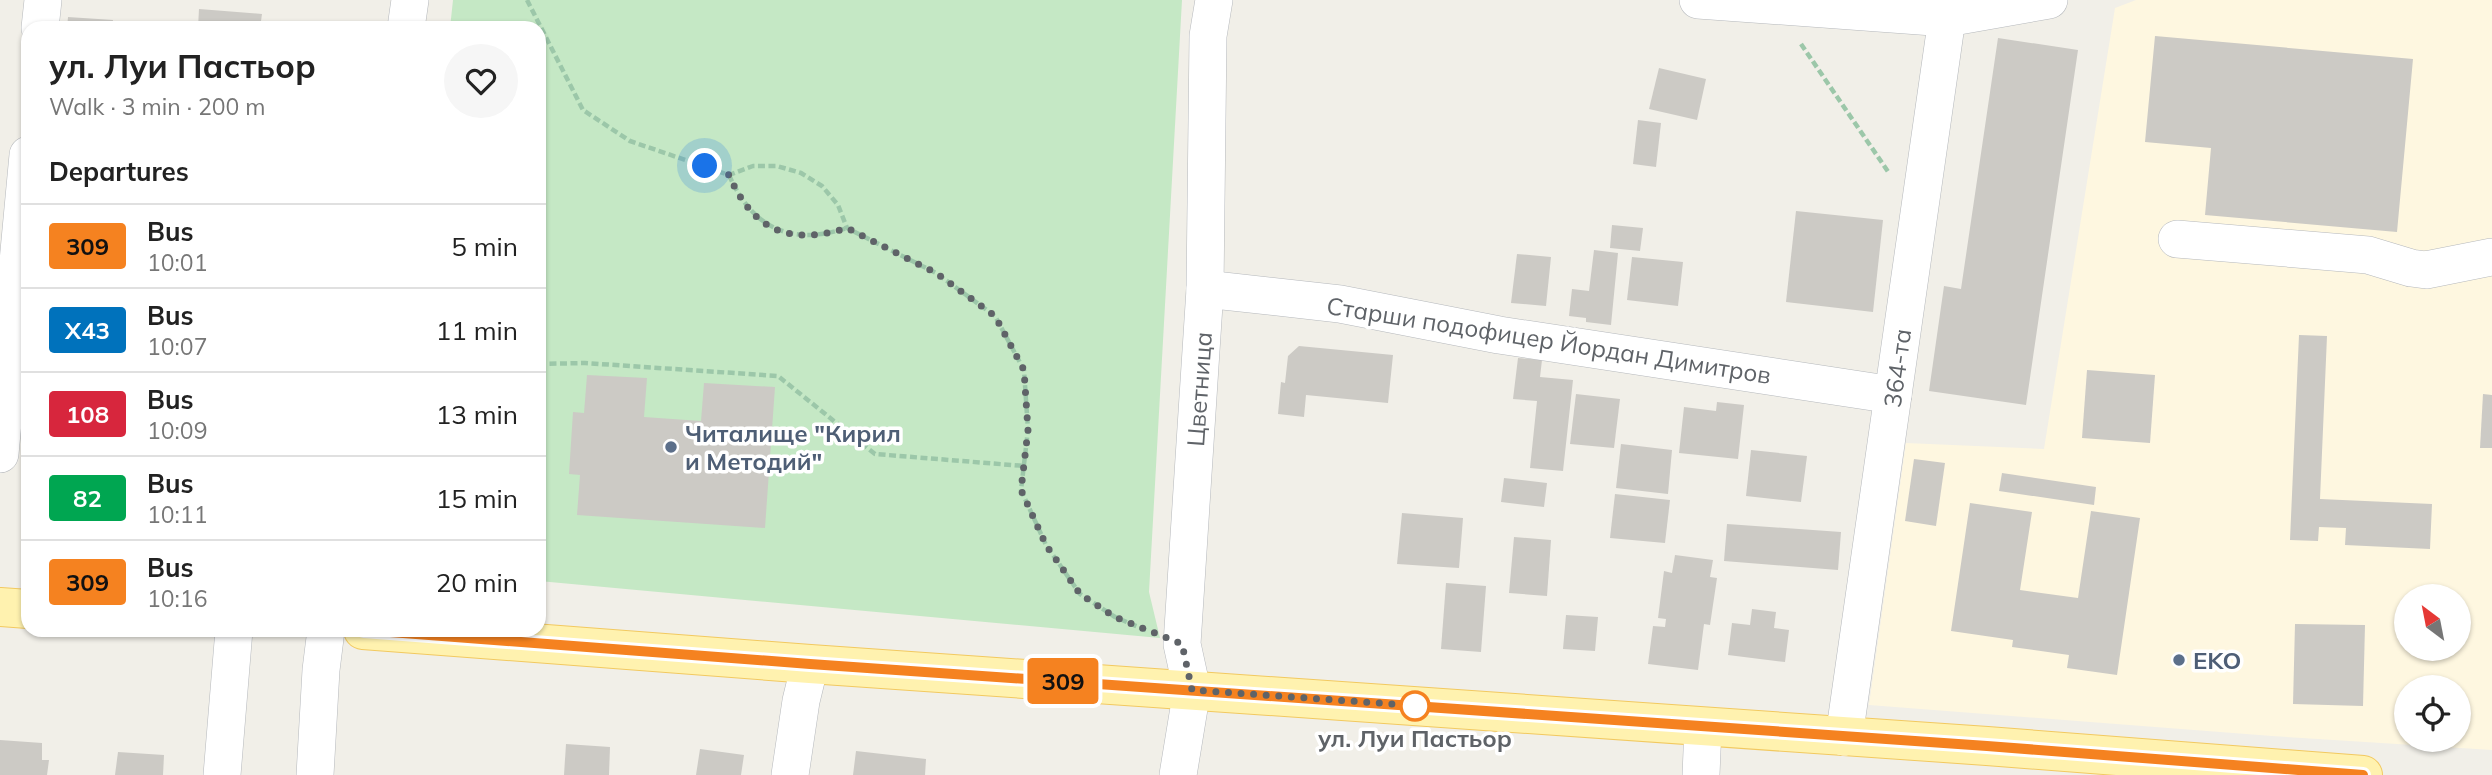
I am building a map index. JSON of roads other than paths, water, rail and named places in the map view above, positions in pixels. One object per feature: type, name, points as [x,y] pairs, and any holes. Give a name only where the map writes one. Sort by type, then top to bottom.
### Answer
[{"type":"main road","points":[[0,607],[21,608]]},
{"type":"main road","points":[[455,637],[2363,775]]},
{"type":"street","points":[[41,21],[43,0]]},
{"type":"street","points":[[407,21],[410,0]]},
{"type":"street","name":"Цветница","points":[[1178,775],[1192,690],[1182,644],[1205,289],[1208,36],[1214,0]]},
{"type":"street","points":[[1698,0],[1775,6],[1949,9],[2049,0]]},
{"type":"street","name":"364-та","points":[[1844,737],[1949,9]]},
{"type":"street","points":[[0,454],[21,230]]},
{"type":"street","points":[[2176,239],[2368,255],[2426,270],[2492,257]]},
{"type":"street","name":"Старши подофицер Йордан Димитров","points":[[1205,289],[1340,304],[1499,335],[1893,395]]},
{"type":"street","points":[[222,775],[233,637]]},
{"type":"street","points":[[315,775],[321,670],[326,637]]},
{"type":"street","points":[[790,775],[801,701],[810,664]]},
{"type":"street","points":[[1701,775],[1703,727]]},
{"type":"place","name":"Читалище \"Кирил и Методий\"","points":[[671,447]]},
{"type":"place","name":"EKO","points":[[2179,660]]},
{"type":"place","name":"ул. Луи Пастьор","points":[[1415,706]]}]
